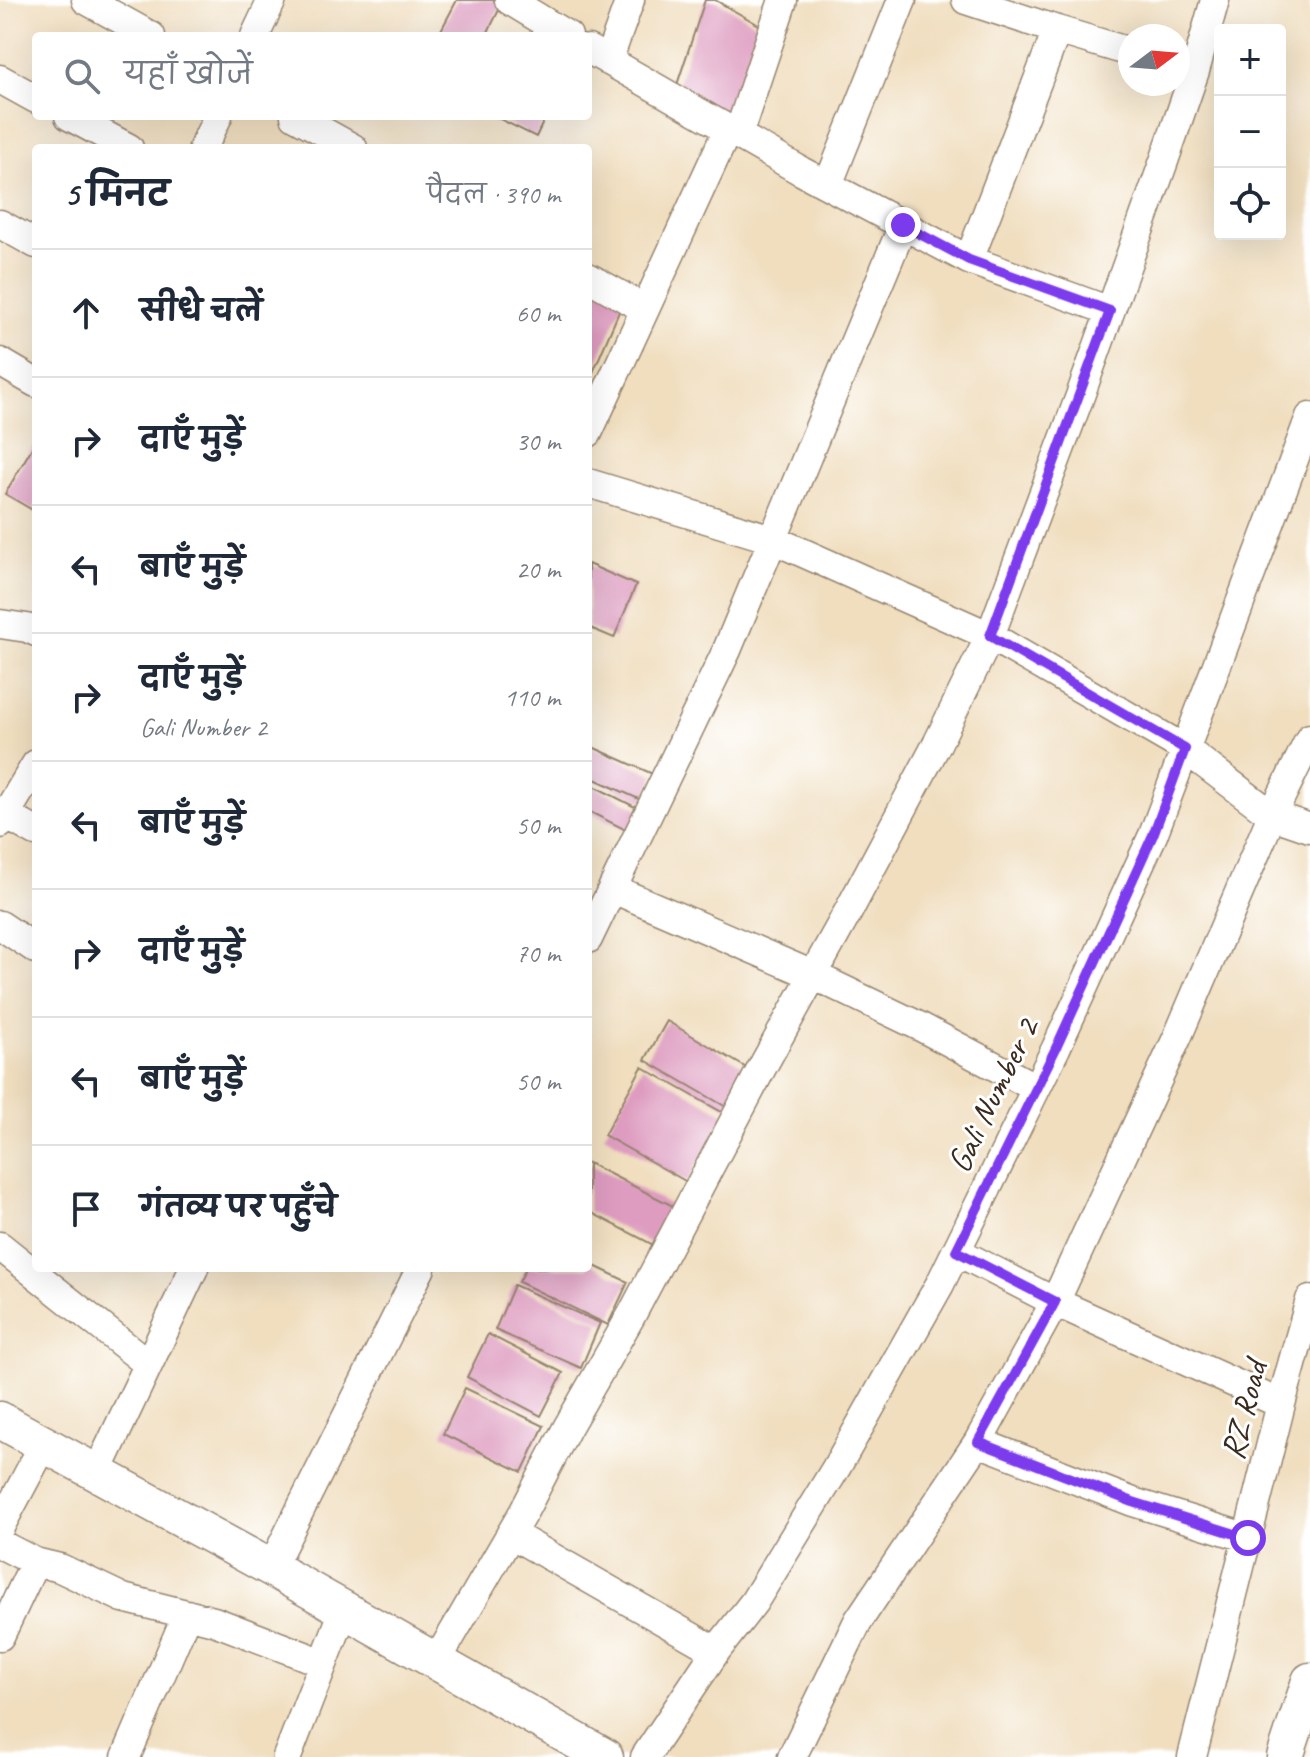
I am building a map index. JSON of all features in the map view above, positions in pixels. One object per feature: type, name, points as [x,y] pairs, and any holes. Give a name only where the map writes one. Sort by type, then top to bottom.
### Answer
[{"type":"street","points":[[86,0],[144,32]]},
{"type":"street","points":[[257,32],[272,0]]},
{"type":"street","points":[[509,0],[561,32]]},
{"type":"street","points":[[630,0],[598,55],[828,185],[969,260],[1110,311]]},
{"type":"street","points":[[592,417],[733,132],[783,0]]},
{"type":"street","points":[[828,185],[902,0]]},
{"type":"street","points":[[966,0],[1118,48]]},
{"type":"street","points":[[1190,61],[1215,0]]},
{"type":"street","points":[[969,260],[1057,30]]},
{"type":"street","points":[[0,79],[32,97]]},
{"type":"street","points":[[436,1662],[511,1534],[631,1316],[937,744],[990,636],[1110,311],[1178,96]]},
{"type":"street","points":[[76,120],[122,144]]},
{"type":"street","points":[[205,144],[216,120]]},
{"type":"street","points":[[302,120],[346,144]]},
{"type":"street","points":[[0,224],[32,242]]},
{"type":"street","points":[[592,931],[727,650],[903,225]]},
{"type":"street","points":[[592,279],[645,309]]},
{"type":"street","points":[[0,362],[32,381]]},
{"type":"street","name":"Gali Number 2","points":[[645,1757],[716,1651],[754,1602],[836,1468],[940,1284],[1056,1048],[1153,835],[1310,417]]},
{"type":"street","points":[[592,484],[772,539],[990,636],[1185,749],[1272,815],[1310,828]]},
{"type":"street","points":[[0,624],[32,630]]},
{"type":"street","points":[[792,1757],[858,1621],[978,1442],[1055,1302],[1177,1038],[1272,815],[1310,738]]},
{"type":"street","points":[[32,771],[3,820],[32,831]]},
{"type":"street","points":[[613,889],[813,975],[917,1025],[1036,1088]]},
{"type":"street","points":[[0,925],[32,946]]},
{"type":"street","points":[[0,1246],[32,1272]]},
{"type":"street","points":[[956,1251],[1055,1302],[1281,1404]]},
{"type":"street","points":[[33,1272],[148,1364]]},
{"type":"street","points":[[97,1473],[192,1272]]},
{"type":"street","points":[[271,1568],[419,1272]]},
{"type":"street","name":"RZ Road","points":[[1192,1757],[1310,1300]]},
{"type":"street","points":[[0,1420],[271,1568],[605,1757]]},
{"type":"street","points":[[978,1442],[1133,1502],[1248,1538]]},
{"type":"street","points":[[0,1527],[44,1444]]},
{"type":"street","points":[[511,1534],[716,1651]]},
{"type":"street","points":[[0,1544],[35,1562],[60,1568],[123,1598],[214,1621],[323,1663]]},
{"type":"street","points":[[0,1636],[35,1562]]},
{"type":"street","points":[[287,1757],[344,1610]]},
{"type":"street","points":[[126,1757],[187,1614]]},
{"type":"street","points":[[1285,1757],[1310,1681]]},
{"type":"building","points":[[457,0],[494,0],[502,4],[488,32],[440,32]]},
{"type":"building","points":[[705,0],[715,0],[764,28],[734,115],[674,94]]},
{"type":"building","points":[[502,120],[544,120],[536,137]]},
{"type":"building","points":[[592,287],[624,300],[592,375]]},
{"type":"building","points":[[32,448],[32,510],[5,494]]},
{"type":"building","points":[[592,566],[636,585],[614,638],[592,629]]},
{"type":"building","points":[[592,747],[655,775],[643,801],[592,778]]},
{"type":"building","points":[[592,785],[641,810],[630,832],[592,813]]},
{"type":"building","points":[[667,1021],[750,1070],[728,1108],[645,1060]]},
{"type":"building","points":[[642,1067],[725,1114],[687,1182],[604,1135]]},
{"type":"building","points":[[592,1165],[679,1209],[659,1248],[592,1213]]},
{"type":"building","points":[[592,1265],[628,1282],[608,1325],[519,1282],[524,1272],[592,1272]]},
{"type":"building","points":[[514,1285],[600,1323],[581,1368],[495,1330]]},
{"type":"building","points":[[488,1334],[563,1373],[541,1416],[467,1377]]},
{"type":"building","points":[[465,1388],[544,1426],[522,1472],[443,1434]]},
{"type":"route","points":[[903,225],[969,260],[1110,311],[990,636],[1185,749],[1153,835],[1056,1048],[956,1251],[1055,1302],[978,1442],[1133,1502],[1248,1538]]}]
